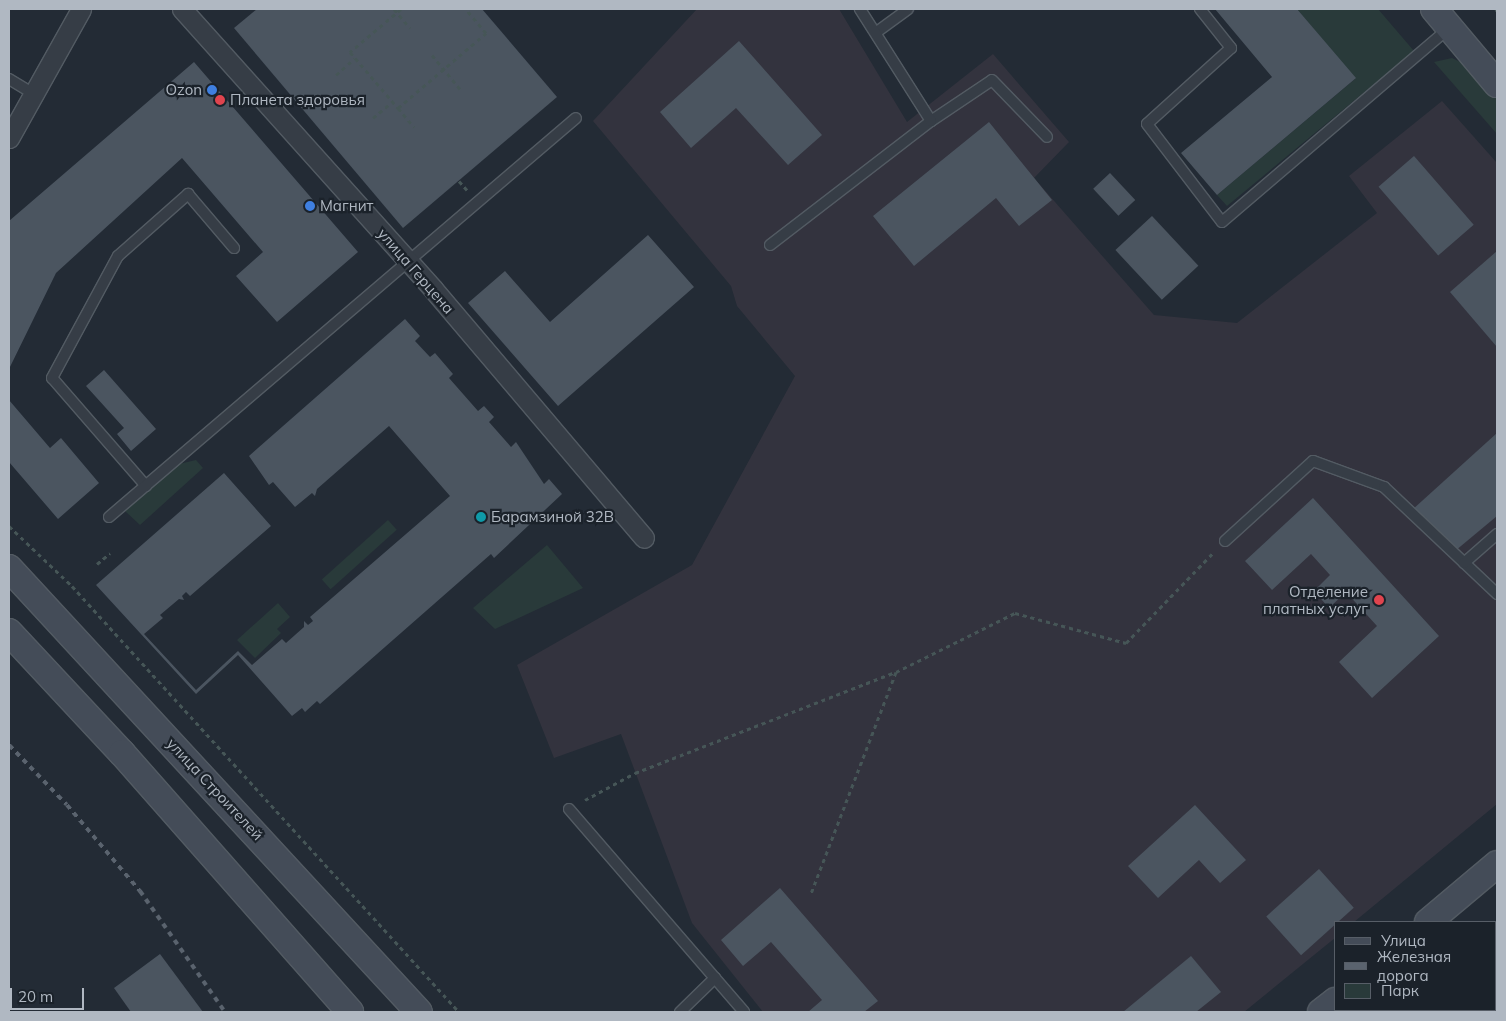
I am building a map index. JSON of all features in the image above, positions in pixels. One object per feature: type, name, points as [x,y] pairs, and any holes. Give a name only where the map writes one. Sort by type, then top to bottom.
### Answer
[{"type":"main road","points":[[1442,18],[1497,84]]},
{"type":"main road","name":"улица Строителей","points":[[9,568],[419,1012]]},
{"type":"main road","points":[[9,632],[122,753],[350,1012]]},
{"type":"main road","points":[[1429,921],[1497,864]]},
{"type":"main road","points":[[1321,1012],[1334,1002]]},
{"type":"street","points":[[9,138],[81,9]]},
{"type":"street","name":"улица Герцена","points":[[182,9],[409,262],[644,538]]},
{"type":"lane","points":[[860,9],[878,31],[931,120]]},
{"type":"lane","points":[[878,31],[908,9]]},
{"type":"lane","points":[[1200,9],[1231,48],[1147,124],[1222,222],[1442,18]]},
{"type":"lane","points":[[9,79],[34,94]]},
{"type":"lane","points":[[770,245],[931,120],[992,80],[1047,137]]},
{"type":"lane","points":[[109,517],[576,118]]},
{"type":"lane","points":[[146,486],[52,378],[118,256],[188,194],[234,248]]},
{"type":"lane","points":[[1224,541],[1313,461],[1384,487],[1497,594]]},
{"type":"lane","points":[[1464,563],[1497,534]]},
{"type":"lane","points":[[569,809],[744,1012]]},
{"type":"lane","points":[[680,1012],[715,978]]},
{"type":"path","points":[[401,9],[395,10],[350,52],[414,128]]},
{"type":"path","points":[[398,108],[486,33],[466,9]]},
{"type":"path","points":[[395,10],[410,28]]},
{"type":"path","points":[[432,55],[460,88]]},
{"type":"path","points":[[336,75],[355,58]]},
{"type":"path","points":[[373,118],[392,102]]},
{"type":"path","points":[[9,526],[79,593],[459,1012]]},
{"type":"path","points":[[569,809],[636,773],[896,672],[1015,614],[1126,643],[1224,541]]},
{"type":"path","points":[[97,564],[110,554]]},
{"type":"path","points":[[811,893],[896,672]]},
{"type":"shaded area","points":[[697,9],[839,9],[907,122],[993,54],[1069,142],[1034,178],[1154,315],[1237,323],[1377,213],[1349,176],[1442,101],[1497,163],[1497,804],[1355,921],[1334,921],[1334,939],[1244,1012],[763,1012],[692,923],[621,734],[554,758],[517,665],[692,565],[795,376],[737,306],[731,286],[593,121]]},
{"type":"green space","points":[[1297,9],[1378,9],[1414,51],[1227,206],[1217,195],[1355,79]]},
{"type":"green space","points":[[1452,58],[1471,67],[1497,99],[1497,134],[1434,62]]},
{"type":"green space","points":[[196,460],[203,468],[140,525],[125,511],[179,464]]},
{"type":"green space","points":[[388,520],[397,530],[331,589],[322,580]]},
{"type":"green space","points":[[547,545],[583,588],[495,629],[473,608]]},
{"type":"green space","points":[[278,603],[290,617],[277,629],[281,633],[255,658],[237,640]]},
{"type":"building","points":[[257,9],[482,9],[557,97],[403,228],[234,28]]},
{"type":"building","points":[[1215,9],[1297,9],[1356,78],[1217,195],[1181,153],[1272,77]]},
{"type":"building","points":[[739,41],[822,135],[788,165],[736,108],[691,148],[660,112]]},
{"type":"building","points":[[194,62],[358,252],[277,322],[236,276],[263,252],[182,158],[56,273],[9,369],[9,221]]},
{"type":"building","points":[[989,122],[1052,200],[1019,226],[996,198],[914,266],[873,216]]},
{"type":"building","points":[[1414,156],[1474,225],[1438,256],[1379,187]]},
{"type":"building","points":[[1110,173],[1135,200],[1118,216],[1093,189]]},
{"type":"building","points":[[1152,216],[1198,266],[1162,300],[1115,250]]},
{"type":"building","points":[[648,235],[694,287],[558,406],[468,303],[505,271],[550,322]]},
{"type":"building","points":[[1497,251],[1497,347],[1450,292]]},
{"type":"building","name":"Барамзиной 32В","points":[[405,319],[420,336],[415,341],[430,357],[435,353],[453,374],[449,378],[478,411],[484,406],[494,417],[489,422],[511,447],[516,442],[544,484],[549,479],[562,494],[494,558],[491,554],[320,704],[317,701],[305,712],[302,708],[292,716],[238,655],[196,694],[96,585],[224,473],[271,526],[190,596],[186,592],[182,596],[184,600],[179,599],[160,615],[163,618],[144,634],[196,690],[238,651],[252,665],[282,639],[286,643],[304,627],[304,621],[308,625],[313,621],[310,617],[450,496],[389,426],[317,489],[315,496],[312,493],[295,507],[273,482],[269,485],[249,456]]},
{"type":"building","points":[[104,370],[156,429],[131,451],[117,434],[124,428],[86,386]]},
{"type":"building","points":[[9,400],[50,448],[61,438],[99,483],[58,519],[9,462]]},
{"type":"building","points":[[1497,433],[1497,516],[1455,551],[1412,510]]},
{"type":"building","name":"Отделение платных услуг","points":[[1313,498],[1439,636],[1372,698],[1339,662],[1377,626],[1346,592],[1329,608],[1314,591],[1330,575],[1311,554],[1272,590],[1245,561]]},
{"type":"building","points":[[1195,805],[1246,860],[1220,883],[1199,860],[1158,898],[1128,866]]},
{"type":"building","points":[[1319,869],[1354,908],[1339,921],[1334,921],[1334,925],[1301,955],[1266,917]]},
{"type":"building","points":[[780,888],[878,1001],[864,1012],[808,1012],[822,1000],[771,942],[743,966],[721,940]]},
{"type":"building","points":[[160,954],[203,1012],[131,1012],[114,988]]},
{"type":"building","points":[[1191,956],[1221,992],[1196,1012],[1123,1012]]},
{"type":"railway","points":[[9,745],[67,805],[140,891],[225,1012]]},
{"type":"place","name":"Ozon","points":[[212,90]]},
{"type":"place","name":"Планета здоровья","points":[[220,100]]},
{"type":"place","name":"Магнит","points":[[310,206]]},
{"type":"place","name":"Барамзиной 32В","points":[[481,517]]},
{"type":"place","name":"Отделение платных услуг","points":[[1379,600]]}]
